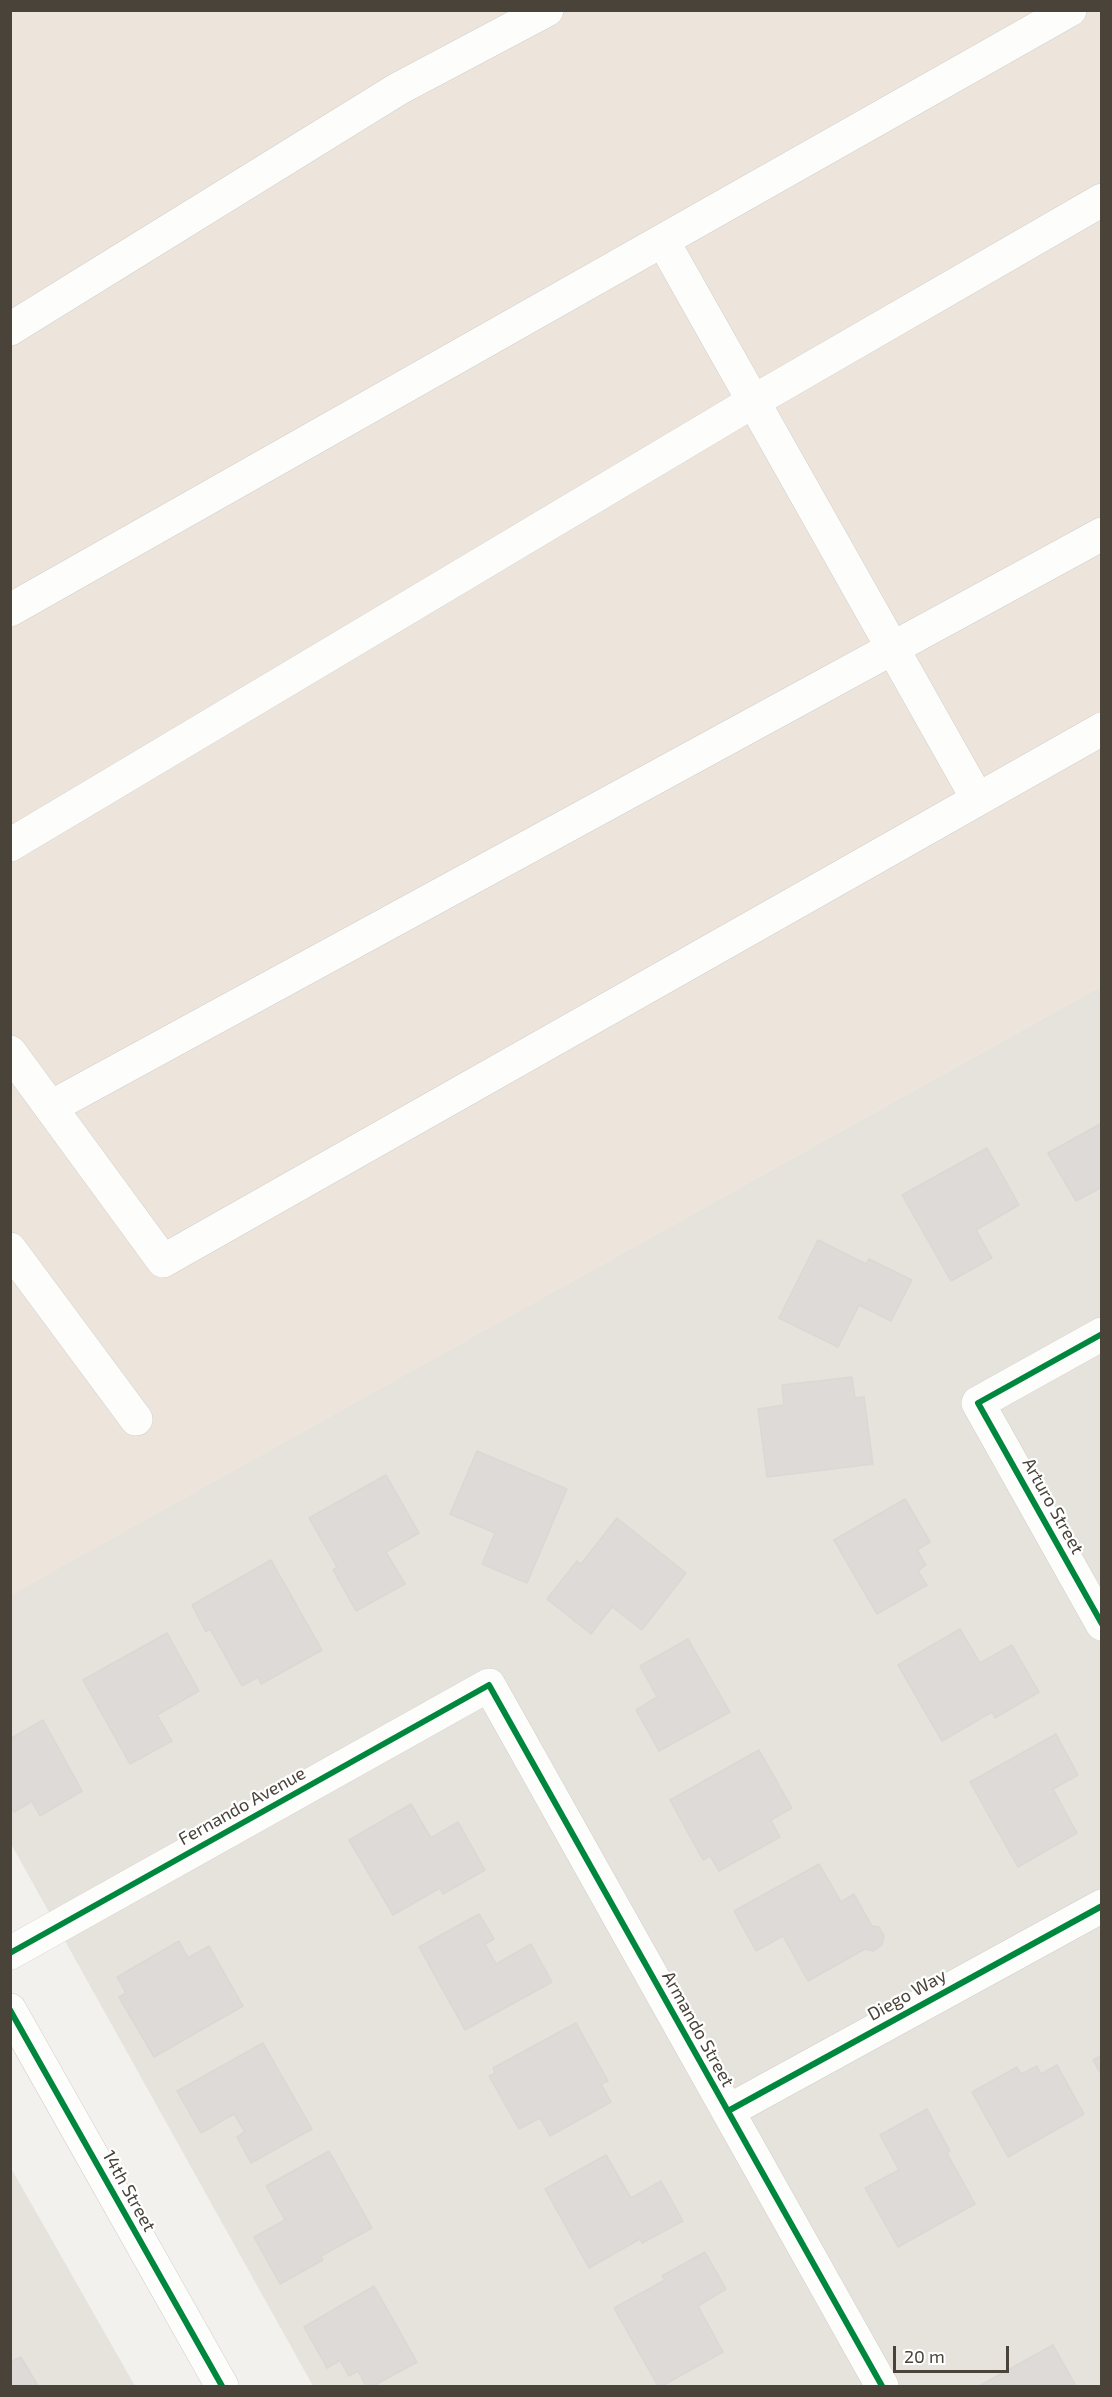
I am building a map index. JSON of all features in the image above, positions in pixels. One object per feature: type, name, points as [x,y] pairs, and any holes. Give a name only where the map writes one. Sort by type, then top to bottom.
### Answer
[{"type":"street","points":[[10,329],[398,89],[547,10]]},
{"type":"street","points":[[10,610],[1070,10]]},
{"type":"street","points":[[10,845],[753,401],[1101,200]]},
{"type":"street","points":[[663,241],[977,798]]},
{"type":"street","points":[[51,1107],[1101,534]]},
{"type":"street","points":[[10,1052],[163,1261],[1101,729]]},
{"type":"street","points":[[10,1249],[136,1419]]},
{"type":"street","name":"Arturo Street","points":[[1101,1334],[978,1403],[1101,1624]]},
{"type":"street","name":"Fernando Avenue","points":[[10,1953],[489,1685]]},
{"type":"street","name":"Armando Street","points":[[489,1685],[882,2386]]},
{"type":"street","name":"Diego Way","points":[[728,2111],[1101,1906]]},
{"type":"street","name":"14th Street","points":[[10,2010],[222,2386]]},
{"type":"shaded area","points":[[11,11],[1101,11],[1101,986],[11,1595]]},
{"type":"shaded area","points":[[1101,986],[1101,2386],[313,2386],[11,1844],[10,1595]]},
{"type":"shaded area","points":[[11,2168],[135,2386],[11,2386]]},
{"type":"building","points":[[1102,1123],[1102,1187],[1076,1201],[1048,1153]]},
{"type":"building","points":[[987,1148],[1019,1205],[976,1230],[992,1258],[951,1281],[902,1195]]},
{"type":"building","points":[[818,1240],[866,1264],[869,1259],[912,1280],[891,1321],[859,1305],[838,1347],[779,1318]]},
{"type":"building","points":[[852,1377],[855,1398],[864,1397],[873,1464],[767,1477],[758,1409],[784,1405],[782,1385]]},
{"type":"building","points":[[477,1451],[567,1489],[527,1583],[482,1564],[495,1533],[450,1514]]},
{"type":"building","points":[[386,1475],[419,1533],[386,1552],[405,1584],[356,1611],[333,1570],[337,1567],[309,1518]]},
{"type":"building","points":[[905,1499],[930,1542],[917,1550],[926,1565],[918,1571],[927,1585],[877,1614],[834,1540]]},
{"type":"building","points":[[617,1518],[686,1573],[642,1630],[612,1607],[591,1634],[547,1599],[577,1561],[581,1564]]},
{"type":"building","points":[[271,1560],[322,1650],[261,1684],[258,1677],[242,1686],[210,1629],[206,1632],[192,1605]]},
{"type":"building","points":[[960,1629],[980,1663],[1012,1645],[1039,1692],[995,1718],[992,1712],[942,1741],[898,1665]]},
{"type":"building","points":[[167,1633],[199,1691],[157,1715],[172,1741],[130,1764],[83,1680]]},
{"type":"building","points":[[688,1639],[730,1712],[659,1751],[636,1710],[657,1697],[640,1666]]},
{"type":"building","points":[[43,1720],[82,1791],[40,1816],[32,1801],[14,1812],[10,1805],[10,1739]]},
{"type":"building","points":[[1056,1734],[1078,1775],[1053,1789],[1077,1833],[1018,1867],[970,1782]]},
{"type":"building","points":[[759,1750],[792,1808],[771,1820],[780,1837],[719,1871],[710,1856],[703,1860],[670,1800]]},
{"type":"building","points":[[411,1804],[431,1838],[458,1822],[485,1870],[443,1894],[440,1888],[393,1915],[349,1840]]},
{"type":"building","points":[[819,1864],[841,1902],[854,1894],[872,1926],[879,1927],[884,1936],[882,1945],[873,1951],[865,1949],[808,1981],[783,1936],[756,1951],[734,1911]]},
{"type":"building","points":[[479,1914],[494,1939],[485,1944],[496,1964],[531,1944],[552,1982],[465,2030],[419,1947]]},
{"type":"building","points":[[179,1941],[188,1958],[209,1946],[243,2006],[154,2057],[119,1997],[126,1993],[117,1977]]},
{"type":"building","points":[[576,2023],[608,2081],[601,2084],[611,2102],[550,2136],[540,2118],[519,2129],[489,2076],[495,2073],[493,2068]]},
{"type":"building","points":[[263,2043],[312,2129],[251,2163],[237,2137],[245,2132],[234,2114],[201,2133],[177,2091]]},
{"type":"building","points":[[1102,2055],[1102,2076],[1093,2060]]},
{"type":"building","points":[[1057,2065],[1084,2114],[1008,2157],[972,2092],[1017,2067],[1021,2074],[1037,2066],[1041,2074]]},
{"type":"building","points":[[927,2109],[950,2151],[947,2153],[975,2204],[898,2247],[865,2188],[899,2170],[880,2135]]},
{"type":"building","points":[[329,2151],[372,2228],[321,2256],[323,2260],[280,2284],[254,2237],[285,2220],[266,2186]]},
{"type":"building","points":[[606,2155],[631,2198],[661,2181],[683,2221],[642,2243],[640,2239],[589,2268],[545,2189]]},
{"type":"building","points":[[705,2252],[726,2289],[698,2306],[723,2352],[662,2386],[658,2386],[614,2308],[665,2280],[662,2276]]},
{"type":"building","points":[[374,2286],[417,2362],[373,2386],[366,2386],[358,2371],[349,2376],[340,2360],[327,2368],[304,2327]]},
{"type":"building","points":[[1053,2345],[1076,2386],[979,2386]]},
{"type":"building","points":[[21,2357],[38,2386],[10,2386],[10,2362]]},
{"type":"cycle path","points":[[1102,1334],[978,1403],[1102,1624]]},
{"type":"cycle path","points":[[10,1953],[489,1685],[882,2386]]},
{"type":"cycle path","points":[[728,2111],[1102,1906]]},
{"type":"cycle path","points":[[10,2010],[222,2386]]}]
